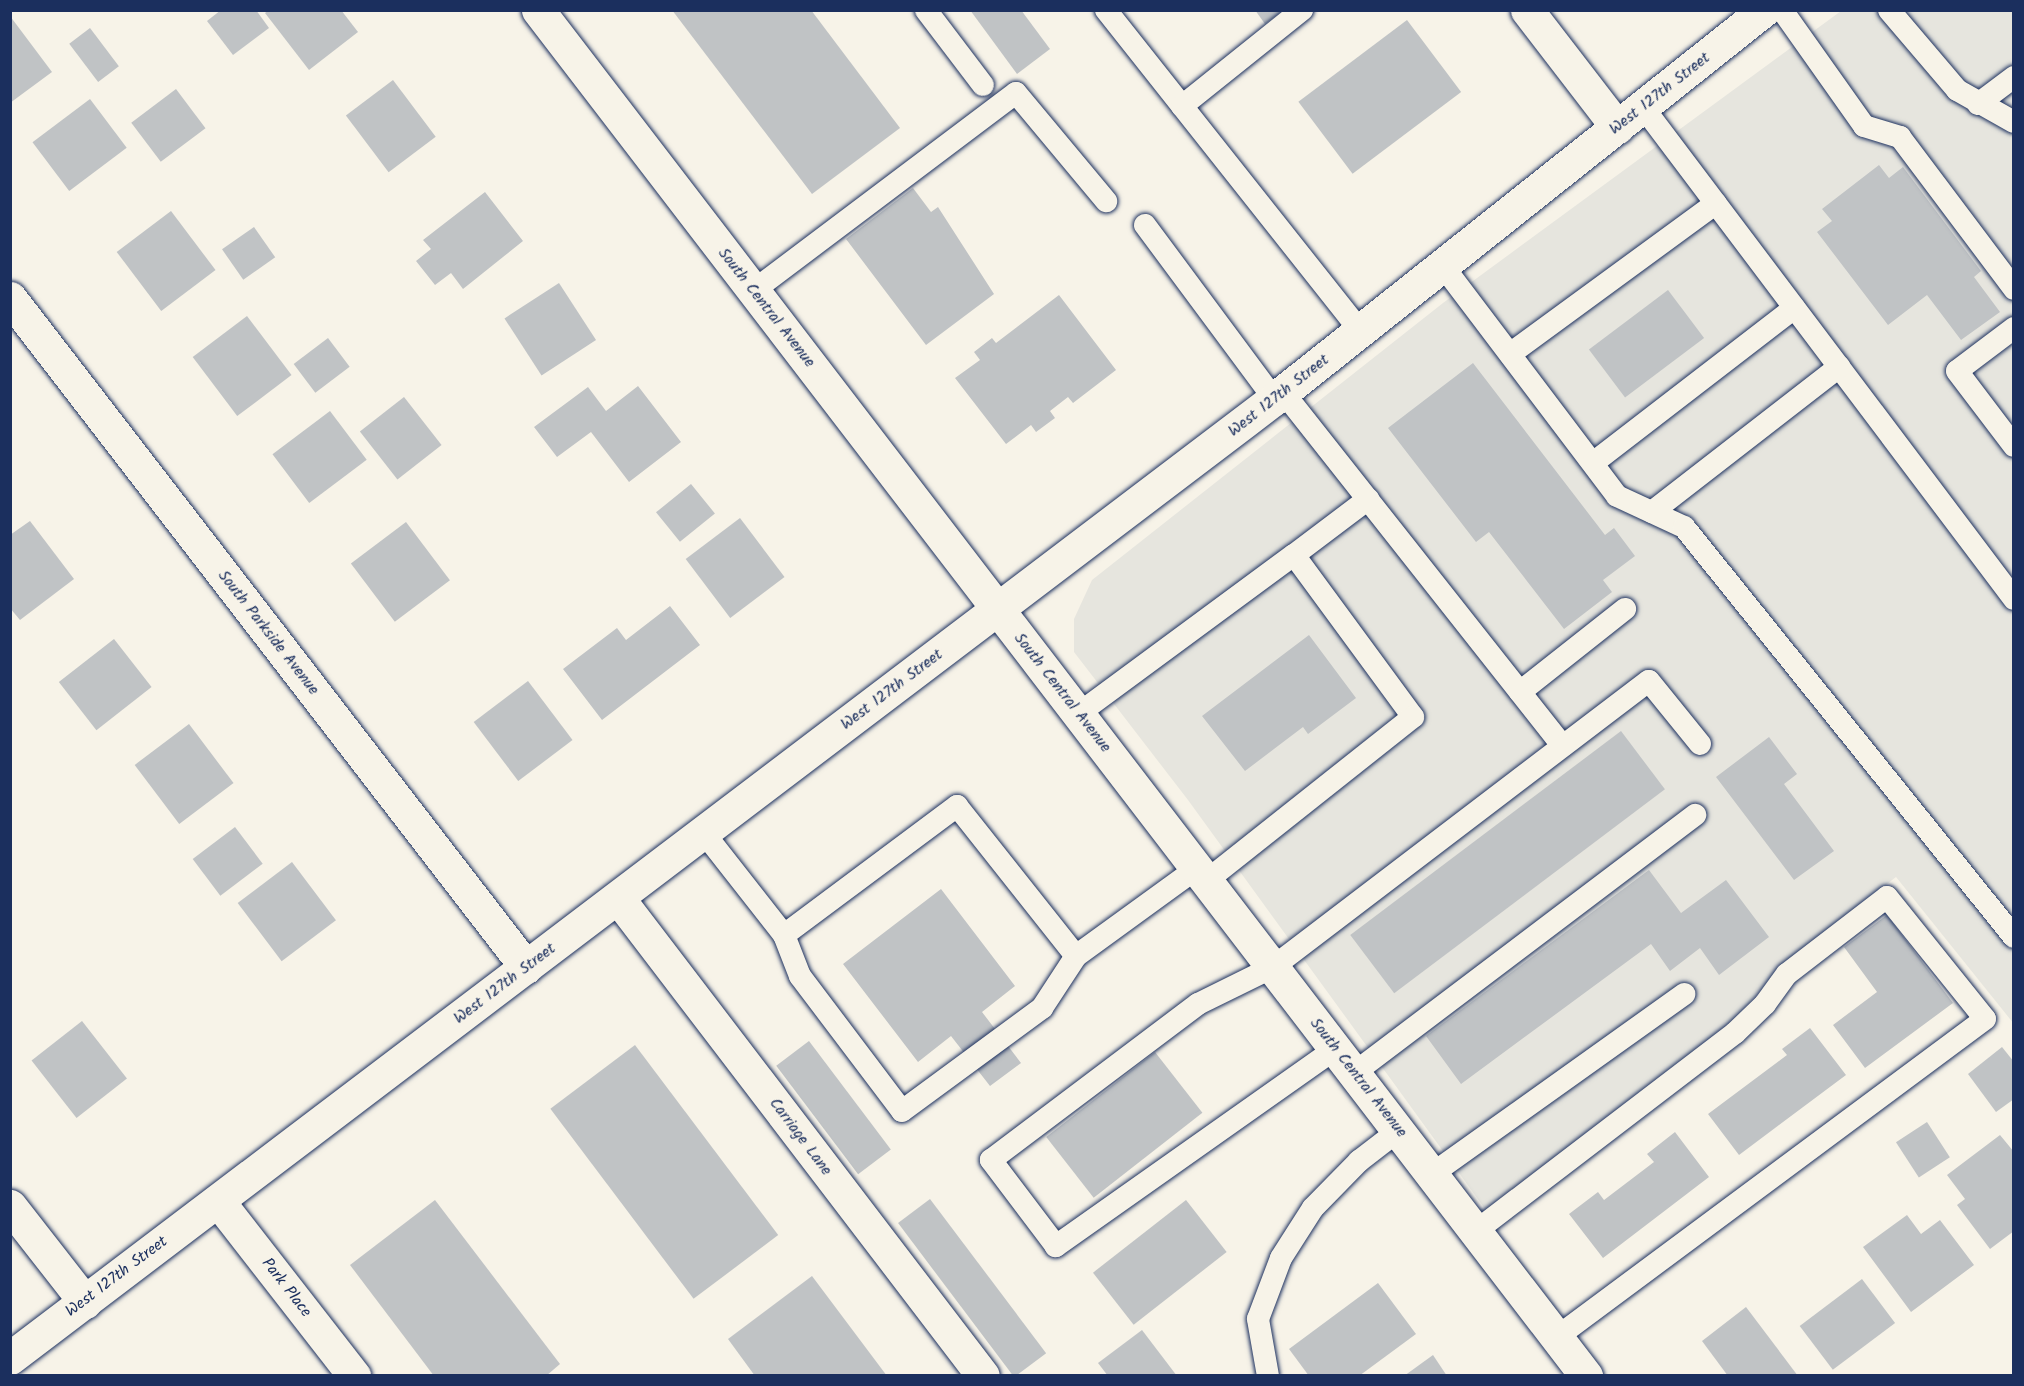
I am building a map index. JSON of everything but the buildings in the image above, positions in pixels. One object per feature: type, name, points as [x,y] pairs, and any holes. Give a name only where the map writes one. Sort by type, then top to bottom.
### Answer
[{"type":"street","name":"South Central Avenue","points":[[538,10],[1586,1376]]},
{"type":"street","points":[[1527,10],[1617,128]]},
{"type":"street","name":"West 127th Street","points":[[10,1358],[1279,396],[1764,10]]},
{"type":"street","name":"South Parkside Avenue","points":[[10,298],[526,968]]},
{"type":"street","name":"Carriage Lane","points":[[618,898],[983,1376]]},
{"type":"street","name":"Park Place","points":[[218,1201],[354,1376]]},
{"type":"street","points":[[10,1206],[85,1302]]},
{"type":"lane","points":[[926,10],[983,85]]},
{"type":"lane","points":[[1106,10],[1360,332]]},
{"type":"lane","points":[[1182,106],[1302,10]]},
{"type":"lane","points":[[1782,10],[1864,126],[1900,136],[2013,289]]},
{"type":"lane","points":[[1889,10],[1957,90],[2013,122]]},
{"type":"lane","points":[[1978,104],[2013,77]]},
{"type":"lane","points":[[753,291],[1016,93],[1106,201]]},
{"type":"lane","points":[[1643,107],[2013,599]]},
{"type":"lane","points":[[1510,354],[1716,203]]},
{"type":"lane","points":[[1145,225],[1279,396],[1368,499],[1563,746]]},
{"type":"lane","points":[[1443,266],[1617,496],[1684,527],[2013,937]]},
{"type":"lane","points":[[1593,463],[1794,308]]},
{"type":"lane","points":[[2013,327],[1957,371],[2013,446]]},
{"type":"lane","points":[[1652,512],[1839,367]]},
{"type":"lane","points":[[1078,714],[1368,499]]},
{"type":"lane","points":[[704,833],[784,935],[800,976],[902,1110],[1042,1008],[1076,956],[1202,874],[1413,717],[1294,555]]},
{"type":"lane","points":[[1520,692],[1625,609]]},
{"type":"lane","points":[[1695,815],[1345,1061],[1056,1246],[991,1160],[1198,1005],[1273,967],[1649,681],[1700,744]]},
{"type":"lane","points":[[784,935],[957,806],[1076,956]]},
{"type":"lane","points":[[1476,1231],[1735,1033],[1765,1004],[1787,974],[1887,897],[1985,1019],[1557,1337]]},
{"type":"lane","points":[[1432,1174],[1684,994]]},
{"type":"lane","points":[[1268,1376],[1258,1319],[1281,1258],[1312,1208],[1359,1161],[1398,1131]]},
{"type":"shaded area","points":[[1841,11],[2013,11],[2014,1024],[1896,877],[1793,956],[1730,1023],[1488,1213],[1188,800],[1074,652],[1074,619],[1092,580],[1443,303]]}]
